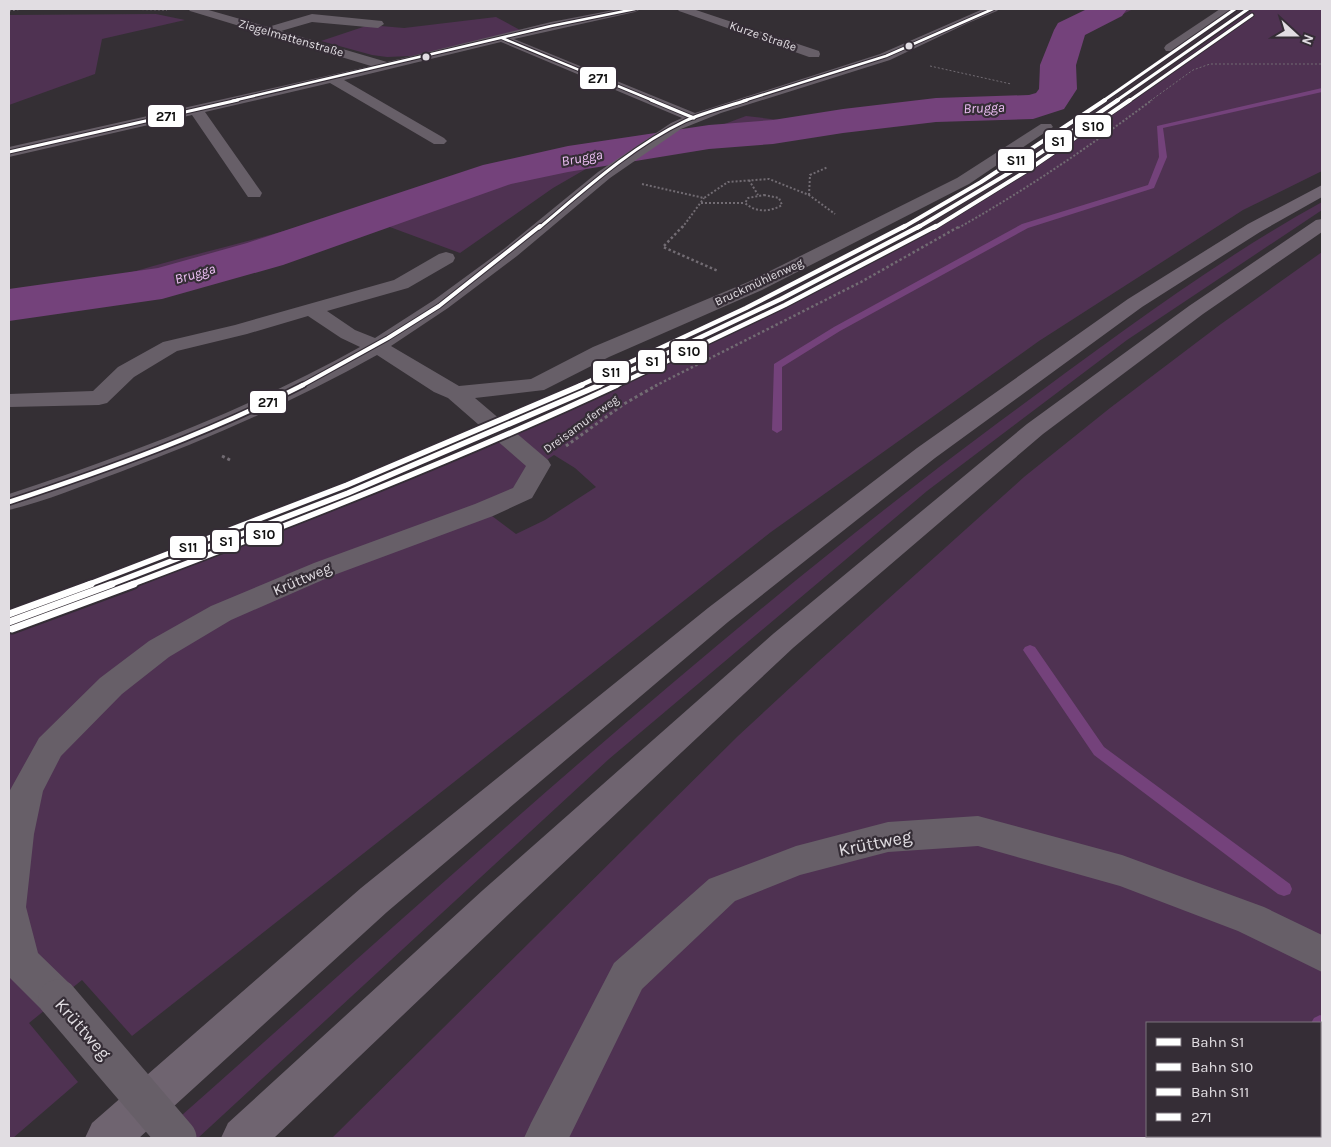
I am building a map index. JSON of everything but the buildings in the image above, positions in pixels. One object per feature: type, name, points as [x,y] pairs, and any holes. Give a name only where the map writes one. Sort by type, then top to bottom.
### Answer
[{"type":"highway","points":[[107,1138],[374,900],[733,603],[926,453],[1135,303],[1254,228],[1322,190]]},
{"type":"highway","points":[[243,1138],[496,902],[783,641],[1035,429],[1196,310],[1322,224]]},
{"type":"street","name":"Ziegelmattenstraße","points":[[196,9],[388,66]]},
{"type":"street","points":[[9,152],[388,66],[551,26],[635,9]]},
{"type":"street","name":"Kurze Straße","points":[[683,9],[814,54]]},
{"type":"street","points":[[9,502],[67,483],[189,438],[312,382],[377,346],[441,304],[503,257],[604,175],[669,130],[694,118],[885,57],[964,20],[993,9]]},
{"type":"street","points":[[1170,48],[1226,9]]},
{"type":"street","points":[[267,30],[312,18],[378,24]]},
{"type":"street","points":[[502,38],[694,118]]},
{"type":"street","points":[[332,79],[439,142]]},
{"type":"street","points":[[196,110],[254,193]]},
{"type":"street","name":"Bruckmühlenweg","points":[[456,393],[536,385],[601,352],[755,286],[964,181],[1046,127]]},
{"type":"street","points":[[10,400],[99,398],[126,372],[170,346],[240,330],[401,284],[446,258]]},
{"type":"street","points":[[311,309],[348,334],[377,346],[442,387],[456,393],[539,465]]},
{"type":"street","name":"Krüttweg","points":[[9,904],[17,834],[26,790],[50,747],[111,686],[159,649],[221,613],[324,569],[484,510],[523,493],[539,465]]},
{"type":"street","name":"Krüttweg","points":[[546,1138],[628,976],[722,890],[796,861],[888,837],[978,831],[1122,872],[1251,919],[1322,954]]},
{"type":"street","name":"Krüttweg","points":[[9,911],[21,963],[58,999],[176,1138]]},
{"type":"path","points":[[9,12],[23,9]]},
{"type":"path","points":[[106,9],[196,9]]},
{"type":"path","points":[[885,57],[1011,84]]},
{"type":"path","name":"Dreisamuferweg","points":[[539,465],[633,399],[675,375],[861,282],[997,206],[1104,135],[1193,70],[1210,64],[1322,64]]},
{"type":"path","points":[[809,195],[810,175],[828,167]]},
{"type":"path","points":[[604,175],[704,198]]},
{"type":"path","points":[[755,286],[663,247],[687,222],[704,198],[728,182],[769,179],[809,195],[831,212],[866,230]]},
{"type":"path","points":[[749,180],[758,195]]},
{"type":"path","points":[[700,203],[745,203],[750,208],[762,210],[782,206],[779,198],[758,195],[748,198],[745,203]]},
{"type":"shaded area","points":[[1100,9],[1133,9],[1079,37],[1073,95],[1063,106],[1040,116],[901,115],[808,131],[675,149],[695,135],[746,116],[797,122],[894,108],[1030,104],[1055,95],[1059,43],[1072,22]]},
{"type":"shaded area","points":[[1240,9],[1254,9],[1043,161],[936,225],[766,314],[648,371],[424,472],[140,585],[9,633],[9,612],[131,569],[279,513],[414,458],[636,361],[837,263],[973,187],[1024,156]]},
{"type":"shaded area","points":[[1254,9],[1322,9],[1322,171],[1243,210],[1039,341],[771,532],[132,1036],[82,980],[29,1023],[78,1082],[13,1138],[9,1138],[9,633],[278,531],[455,457],[629,379],[785,304],[888,251],[990,195],[1058,151]],"holes":[[[554,455],[575,468],[596,487],[545,520],[516,534],[484,510],[523,493],[539,465]]]},
{"type":"shaded area","points":[[156,14],[185,20],[102,39],[95,74],[9,105],[9,15]]},
{"type":"shaded area","points":[[496,17],[520,30],[412,56],[387,57],[372,55],[321,41],[369,25],[404,28]]},
{"type":"shaded area","points":[[605,144],[618,148],[553,188],[460,253],[379,223],[267,263],[202,281],[119,298],[9,314],[9,295],[53,291],[98,281]]},
{"type":"shaded area","points":[[1322,202],[1322,210],[1127,340],[927,491],[609,759],[198,1138],[156,1138],[570,771],[781,592],[889,506],[1117,335],[1238,252]]},
{"type":"shaded area","points":[[1322,252],[1322,1138],[332,1138],[738,736],[1024,477],[1110,408],[1221,324]]},
{"type":"waterway","name":"Brugga","points":[[9,305],[162,283],[265,254],[499,174],[568,159],[709,137],[773,132],[843,121],[936,110],[1033,107],[1050,101],[1058,89],[1058,65],[1070,30],[1111,9]]},
{"type":"waterway","points":[[777,430],[777,366],[837,329],[1025,226],[1151,186],[1163,157],[1159,127],[1322,90]]},
{"type":"waterway","points":[[1030,650],[1099,751],[1284,889]]},
{"type":"rail line","name":"S11","points":[[9,614],[179,551],[431,451],[597,378],[779,292],[878,241],[981,182],[1055,134],[1235,9]]},
{"type":"rail line","name":"S1","points":[[9,622],[179,559],[431,459],[598,386],[781,299],[848,265],[986,188],[1062,139],[1248,9]]},
{"type":"rail line","name":"S10","points":[[12,629],[182,566],[435,465],[602,392],[785,305],[918,236],[990,195],[1066,145],[1252,15]]},
{"type":"transit line","name":"271","points":[[9,152],[388,66],[551,26],[635,9]]},
{"type":"transit line","name":"271","points":[[9,502],[177,442],[284,395],[337,368],[439,306],[613,168],[683,122],[886,56],[993,9]]},
{"type":"transit line","name":"271","points":[[502,38],[694,118]]}]
